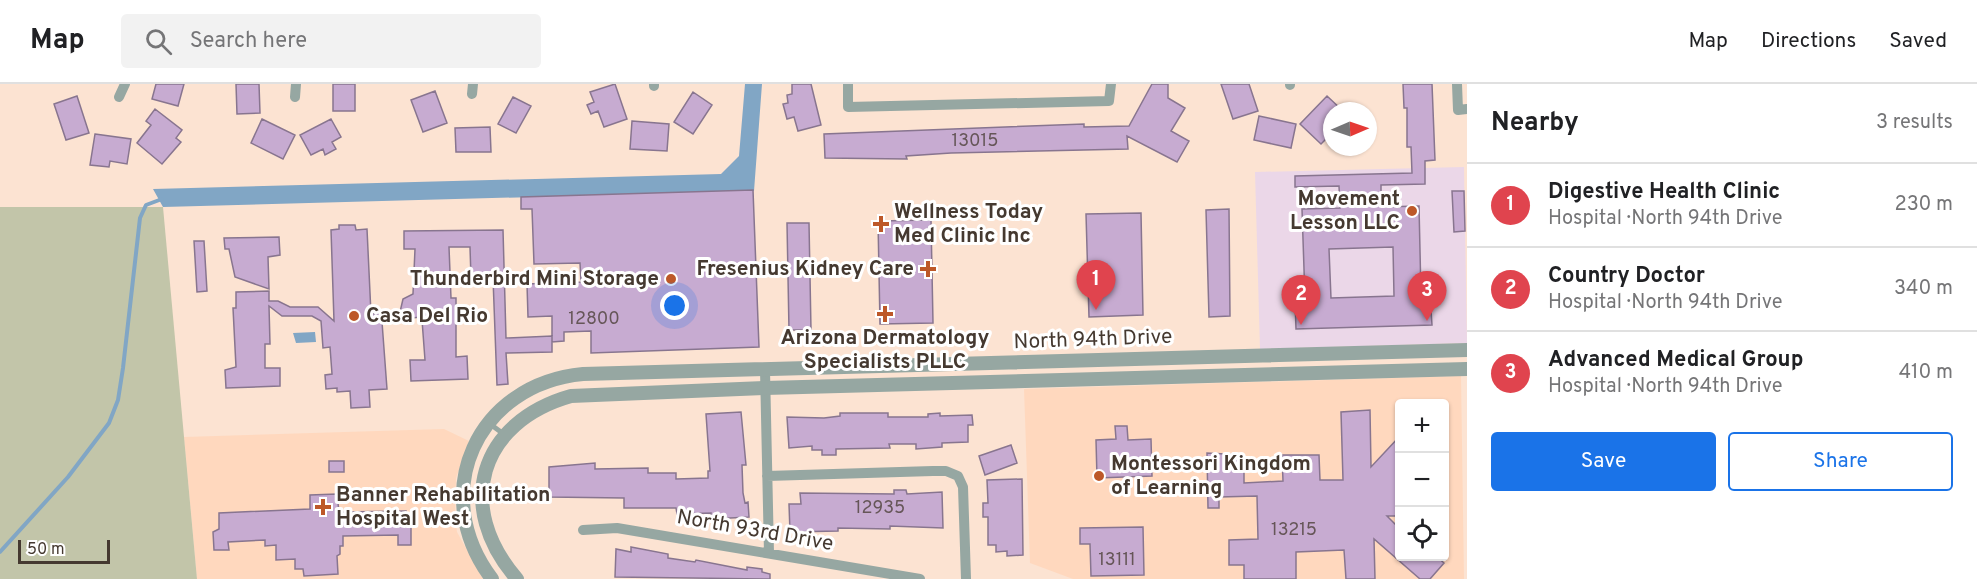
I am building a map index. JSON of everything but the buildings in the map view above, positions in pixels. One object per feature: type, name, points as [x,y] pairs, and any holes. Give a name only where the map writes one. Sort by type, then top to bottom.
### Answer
[{"type":"street","points":[[119,98],[125,84]]},
{"type":"street","points":[[295,97],[296,84]]},
{"type":"street","points":[[848,84],[848,108],[1110,101],[1111,84]]},
{"type":"street","points":[[1456,84],[1463,110]]},
{"type":"street","name":"North 94th Drive","points":[[492,579],[474,550],[467,529],[463,500],[465,472],[473,449],[488,423],[504,406],[540,383],[568,376],[1467,350]]},
{"type":"street","points":[[1046,362],[1046,380]]},
{"type":"street","name":"North 94th Drive","points":[[517,579],[491,544],[484,525],[483,483],[492,456],[505,435],[529,412],[571,396],[765,387],[1467,369]]},
{"type":"street","points":[[765,370],[769,554]]},
{"type":"street","points":[[767,476],[933,471],[946,471],[958,476],[963,487],[966,579]]},
{"type":"street","name":"North 93rd Drive","points":[[583,530],[617,528],[920,579]]},
{"type":"lane","points":[[1449,351],[1450,369]]},
{"type":"lane","points":[[488,423],[505,435]]},
{"type":"shaded area","points":[[1464,167],[1467,343],[1260,349],[1255,172]]},
{"type":"shaded area","points":[[1461,376],[1464,579],[1073,579],[1030,563],[1024,389]]},
{"type":"shaded area","name":"Banner Rehabilitation Hospital West","points":[[444,429],[469,441],[456,478],[455,516],[457,532],[483,579],[197,579],[184,437]]},
{"type":"green space","points":[[0,207],[163,207],[197,579],[0,579]]},
{"type":"water","points":[[745,84],[762,84],[754,191],[163,207],[153,189],[721,174],[739,156]]},
{"type":"water","points":[[315,332],[316,342],[296,343],[293,333]]},
{"type":"waterway","points":[[0,552],[68,477],[109,423],[118,400],[123,368],[140,218],[146,205],[162,199]]},
{"type":"place","name":"Movement Lesson LLC","points":[[1412,211]]},
{"type":"place","name":"Wellness Today Med Clinic Inc","points":[[881,224]]},
{"type":"place","name":"Fresenius Kidney Care","points":[[928,269]]},
{"type":"place","name":"Thunderbird Mini Storage","points":[[671,279]]},
{"type":"place","name":"Digestive Health Clinic","points":[[1096,310]]},
{"type":"place","name":"Arizona Dermatology Specialists PLLC","points":[[885,314]]},
{"type":"place","name":"Casa Del Rio","points":[[354,316]]},
{"type":"place","name":"Advanced Medical Group","points":[[1427,321]]},
{"type":"place","name":"Country Doctor","points":[[1301,325]]},
{"type":"place","name":"Montessori Kingdom of Learning","points":[[1099,476]]},
{"type":"place","name":"Banner Rehabilitation Hospital West","points":[[323,507]]}]
